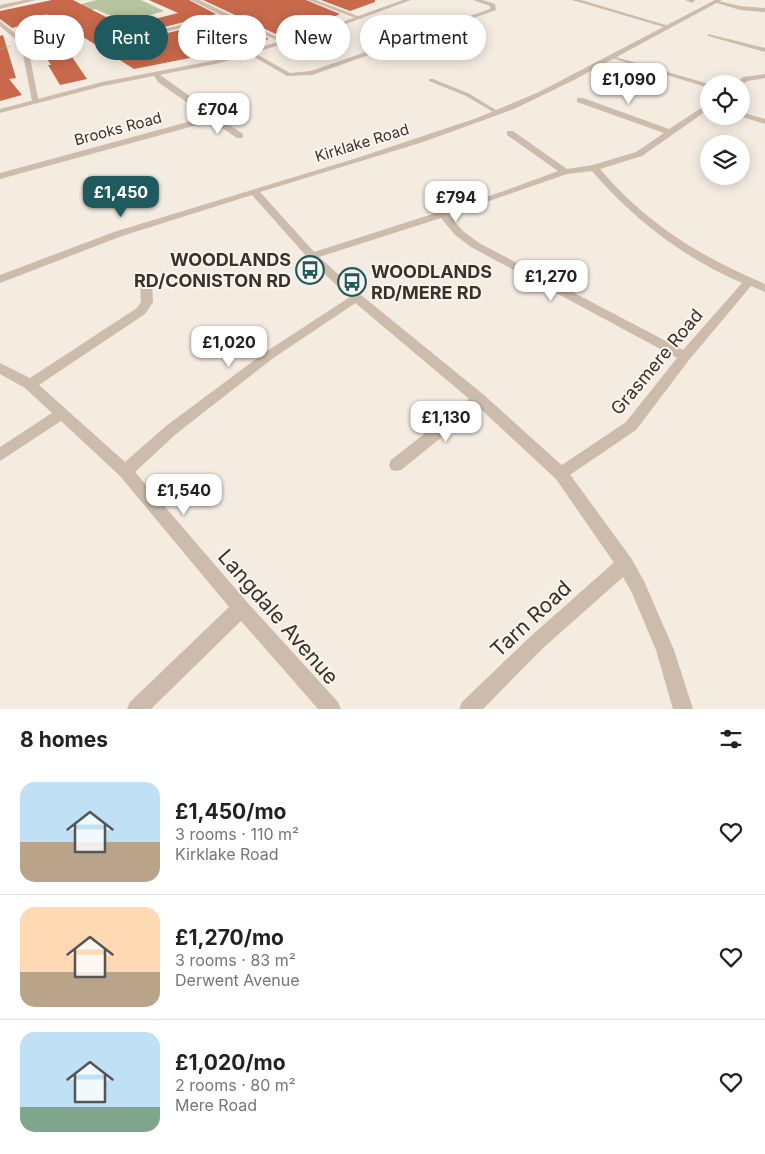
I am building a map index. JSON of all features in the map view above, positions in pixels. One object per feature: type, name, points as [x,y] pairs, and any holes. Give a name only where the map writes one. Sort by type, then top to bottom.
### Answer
[{"type":"street","points":[[0,7],[33,0]]},
{"type":"street","points":[[194,0],[228,15]]},
{"type":"street","points":[[310,0],[360,18]]},
{"type":"street","points":[[368,15],[408,0]]},
{"type":"street","points":[[264,60],[289,74],[312,73],[493,10],[493,6],[476,0]]},
{"type":"street","points":[[575,0],[666,26]]},
{"type":"street","points":[[718,1],[740,8],[765,10]]},
{"type":"street","name":"Kirklake Road","points":[[0,279],[58,254],[115,233],[255,192],[423,139],[498,112],[555,87],[614,57],[666,26],[718,1]]},
{"type":"street","points":[[350,21],[360,18]]},
{"type":"street","points":[[0,23],[15,34]]},
{"type":"street","points":[[710,35],[765,50]]},
{"type":"street","points":[[614,57],[700,83]]},
{"type":"street","points":[[28,60],[36,101]]},
{"type":"street","points":[[0,111],[102,84],[224,60]]},
{"type":"street","name":"Brooks Road","points":[[0,176],[198,122],[207,116],[206,112],[161,80],[156,74]]},
{"type":"street","points":[[750,78],[765,76]]},
{"type":"street","points":[[580,100],[669,132]]},
{"type":"street","points":[[312,256],[565,172],[594,168],[639,154],[700,111]]},
{"type":"street","points":[[207,116],[215,119],[240,136]]},
{"type":"street","points":[[750,117],[765,122]]},
{"type":"street","points":[[510,134],[565,172]]},
{"type":"street","points":[[594,168],[633,211],[667,239],[749,282],[765,288]]},
{"type":"street","points":[[255,192],[312,256],[357,298],[478,399],[560,474],[625,564],[638,587],[665,650],[683,709]]},
{"type":"street","points":[[443,214],[459,233],[475,245],[685,357]]},
{"type":"street","points":[[30,384],[141,311],[148,302],[146,282]]},
{"type":"street","name":"Grasmere Road","points":[[560,474],[630,426],[685,357],[749,282]]},
{"type":"street","points":[[125,471],[171,430],[268,356],[357,298]]},
{"type":"street","name":"Langdale Avenue","points":[[0,368],[30,384],[125,471],[241,608],[331,709]]},
{"type":"street","points":[[396,464],[478,399]]},
{"type":"street","points":[[0,456],[63,413]]},
{"type":"street","name":"Tarn Road","points":[[469,709],[537,642],[625,564]]},
{"type":"street","points":[[137,709],[241,608]]},
{"type":"lane","points":[[431,80],[468,96],[498,112]]},
{"type":"green space","points":[[97,0],[141,0],[164,11],[150,15],[109,15],[95,9],[71,15],[38,15]]},
{"type":"building","points":[[52,0],[73,0],[102,15],[94,15],[94,44],[84,38],[84,15],[48,15],[45,13],[46,15],[15,15],[15,27],[12,28],[0,19],[0,11]]},
{"type":"building","points":[[149,0],[189,0],[216,14],[178,15],[178,24],[168,26],[168,16],[178,13]]},
{"type":"building","points":[[203,0],[306,0],[340,14],[276,15],[276,34],[266,29],[266,15],[235,15]]},
{"type":"building","points":[[321,0],[375,0],[375,2],[350,11]]},
{"type":"building","points":[[178,30],[179,60],[134,69],[120,60],[168,60],[168,33]]},
{"type":"building","points":[[3,35],[16,78],[9,79],[22,95],[0,101],[0,36]]},
{"type":"building","points":[[48,60],[74,60],[87,79],[60,85],[48,65],[51,65]]},
{"type":"place","name":"WOODLANDS RD/CONISTON RD","points":[[310,270]]},
{"type":"place","name":"WOODLANDS RD/MERE RD","points":[[352,282]]}]
